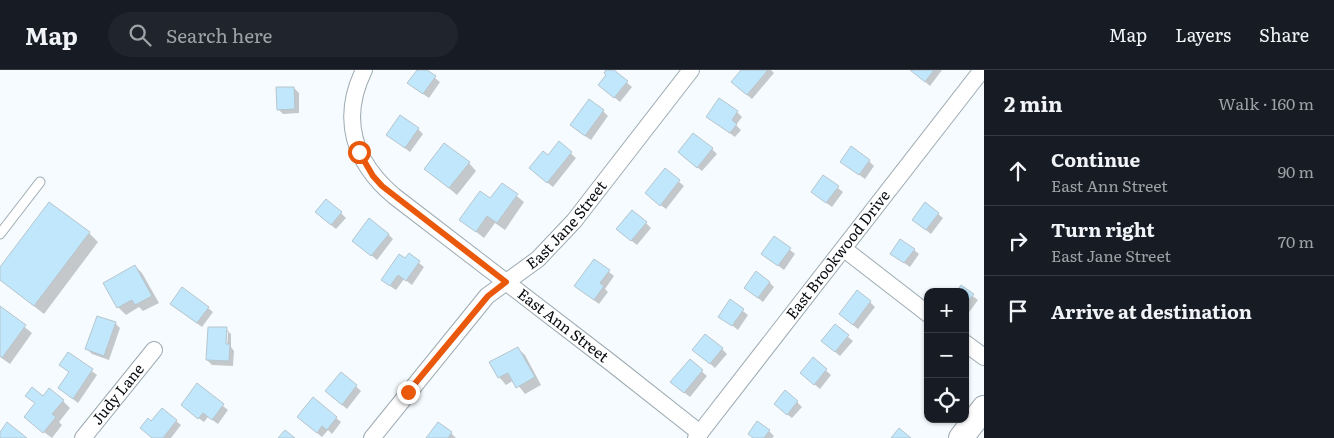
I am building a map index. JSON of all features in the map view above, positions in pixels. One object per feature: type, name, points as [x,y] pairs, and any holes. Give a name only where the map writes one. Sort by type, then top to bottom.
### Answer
[{"type":"street","name":"East Ann Street","points":[[364,70],[354,92],[351,110],[352,128],[359,152],[373,176],[394,196],[617,367],[698,436]]},
{"type":"street","name":"East Jane Street","points":[[372,438],[488,296],[538,259],[574,221],[691,70]]},
{"type":"street","name":"East Brookwood Drive","points":[[698,436],[982,70]]},
{"type":"street","points":[[844,249],[924,311]]},
{"type":"street","points":[[969,346],[984,357]]},
{"type":"street","name":"Judy Lane","points":[[83,438],[154,350]]},
{"type":"street","points":[[961,438],[984,408]]},
{"type":"lane","points":[[0,234],[40,182]]},
{"type":"building","points":[[417,70],[427,70],[436,76],[423,94],[407,83]]},
{"type":"building","points":[[606,70],[614,70],[628,81],[614,98],[598,85],[606,75],[604,73]]},
{"type":"building","points":[[741,70],[768,70],[747,95],[731,82]]},
{"type":"building","points":[[910,70],[934,70],[925,82]]},
{"type":"building","points":[[276,87],[294,87],[295,109],[277,110]]},
{"type":"building","points":[[719,98],[738,111],[732,120],[737,124],[730,133],[706,117]]},
{"type":"building","points":[[589,99],[604,110],[585,136],[570,125]]},
{"type":"building","points":[[400,115],[419,128],[405,148],[386,135]]},
{"type":"building","points":[[693,133],[713,148],[697,168],[678,152]]},
{"type":"building","points":[[559,141],[572,152],[547,183],[529,168],[543,151],[548,155]]},
{"type":"building","points":[[444,143],[470,162],[449,188],[424,169]]},
{"type":"building","points":[[851,146],[870,160],[859,175],[840,162]]},
{"type":"building","points":[[665,168],[680,180],[660,206],[645,193]]},
{"type":"building","points":[[823,175],[839,186],[826,203],[811,192]]},
{"type":"building","points":[[502,183],[518,194],[497,223],[487,216],[476,232],[459,220],[480,191],[490,198]]},
{"type":"building","points":[[326,199],[342,212],[331,225],[315,212]]},
{"type":"building","points":[[49,202],[90,232],[34,306],[0,280],[0,267]]},
{"type":"building","points":[[925,202],[939,213],[926,230],[912,220]]},
{"type":"building","points":[[632,210],[647,222],[631,241],[616,229]]},
{"type":"building","points":[[369,218],[389,234],[371,256],[352,241]]},
{"type":"building","points":[[774,236],[791,248],[778,266],[761,254]]},
{"type":"building","points":[[900,239],[915,249],[904,263],[890,254]]},
{"type":"building","points":[[409,253],[420,261],[406,281],[398,275],[390,286],[381,280],[399,254],[405,258]]},
{"type":"building","points":[[594,259],[610,270],[600,283],[604,286],[594,300],[574,286]]},
{"type":"building","points":[[135,265],[152,296],[135,305],[132,300],[117,308],[103,283]]},
{"type":"building","points":[[756,271],[770,282],[758,298],[744,288]]},
{"type":"building","points":[[182,287],[209,307],[197,323],[170,304]]},
{"type":"building","points":[[857,290],[871,301],[853,325],[839,314]]},
{"type":"building","points":[[969,291],[974,294],[969,300]]},
{"type":"building","points":[[730,299],[744,309],[732,326],[718,317]]},
{"type":"building","points":[[0,306],[26,325],[2,358],[0,356]]},
{"type":"building","points":[[97,316],[116,322],[104,356],[85,349]]},
{"type":"building","points":[[835,324],[849,335],[835,352],[821,341]]},
{"type":"building","points":[[208,327],[227,327],[226,344],[230,344],[229,361],[206,360]]},
{"type":"building","points":[[705,334],[723,348],[710,364],[692,350]]},
{"type":"building","points":[[518,347],[535,377],[516,388],[508,373],[498,378],[489,362]]},
{"type":"building","points":[[68,352],[93,369],[73,399],[58,388],[69,372],[59,365]]},
{"type":"building","points":[[813,357],[827,369],[814,385],[800,373]]},
{"type":"building","points":[[690,359],[703,370],[684,393],[670,382]]},
{"type":"building","points":[[341,372],[357,385],[342,405],[325,391]]},
{"type":"building","points":[[197,383],[224,404],[212,420],[203,413],[198,419],[181,405]]},
{"type":"building","points":[[32,387],[43,396],[49,388],[64,400],[52,414],[56,417],[43,433],[24,417],[35,403],[25,396]]},
{"type":"building","points":[[785,390],[798,401],[787,415],[774,404]]},
{"type":"building","points":[[313,397],[337,417],[327,430],[322,426],[317,433],[297,417]]},
{"type":"building","points":[[162,408],[177,420],[163,438],[152,438],[140,428],[148,418],[151,421]]},
{"type":"building","points":[[757,421],[770,430],[764,438],[753,438],[748,434]]},
{"type":"building","points":[[7,422],[27,438],[0,438],[0,432]]},
{"type":"building","points":[[438,422],[452,432],[448,438],[426,438]]},
{"type":"building","points":[[899,428],[911,438],[891,438]]},
{"type":"building","points":[[285,430],[295,438],[278,438]]},
{"type":"route","points":[[359,152],[373,176],[382,186],[506,282],[488,296],[408,392]]}]
